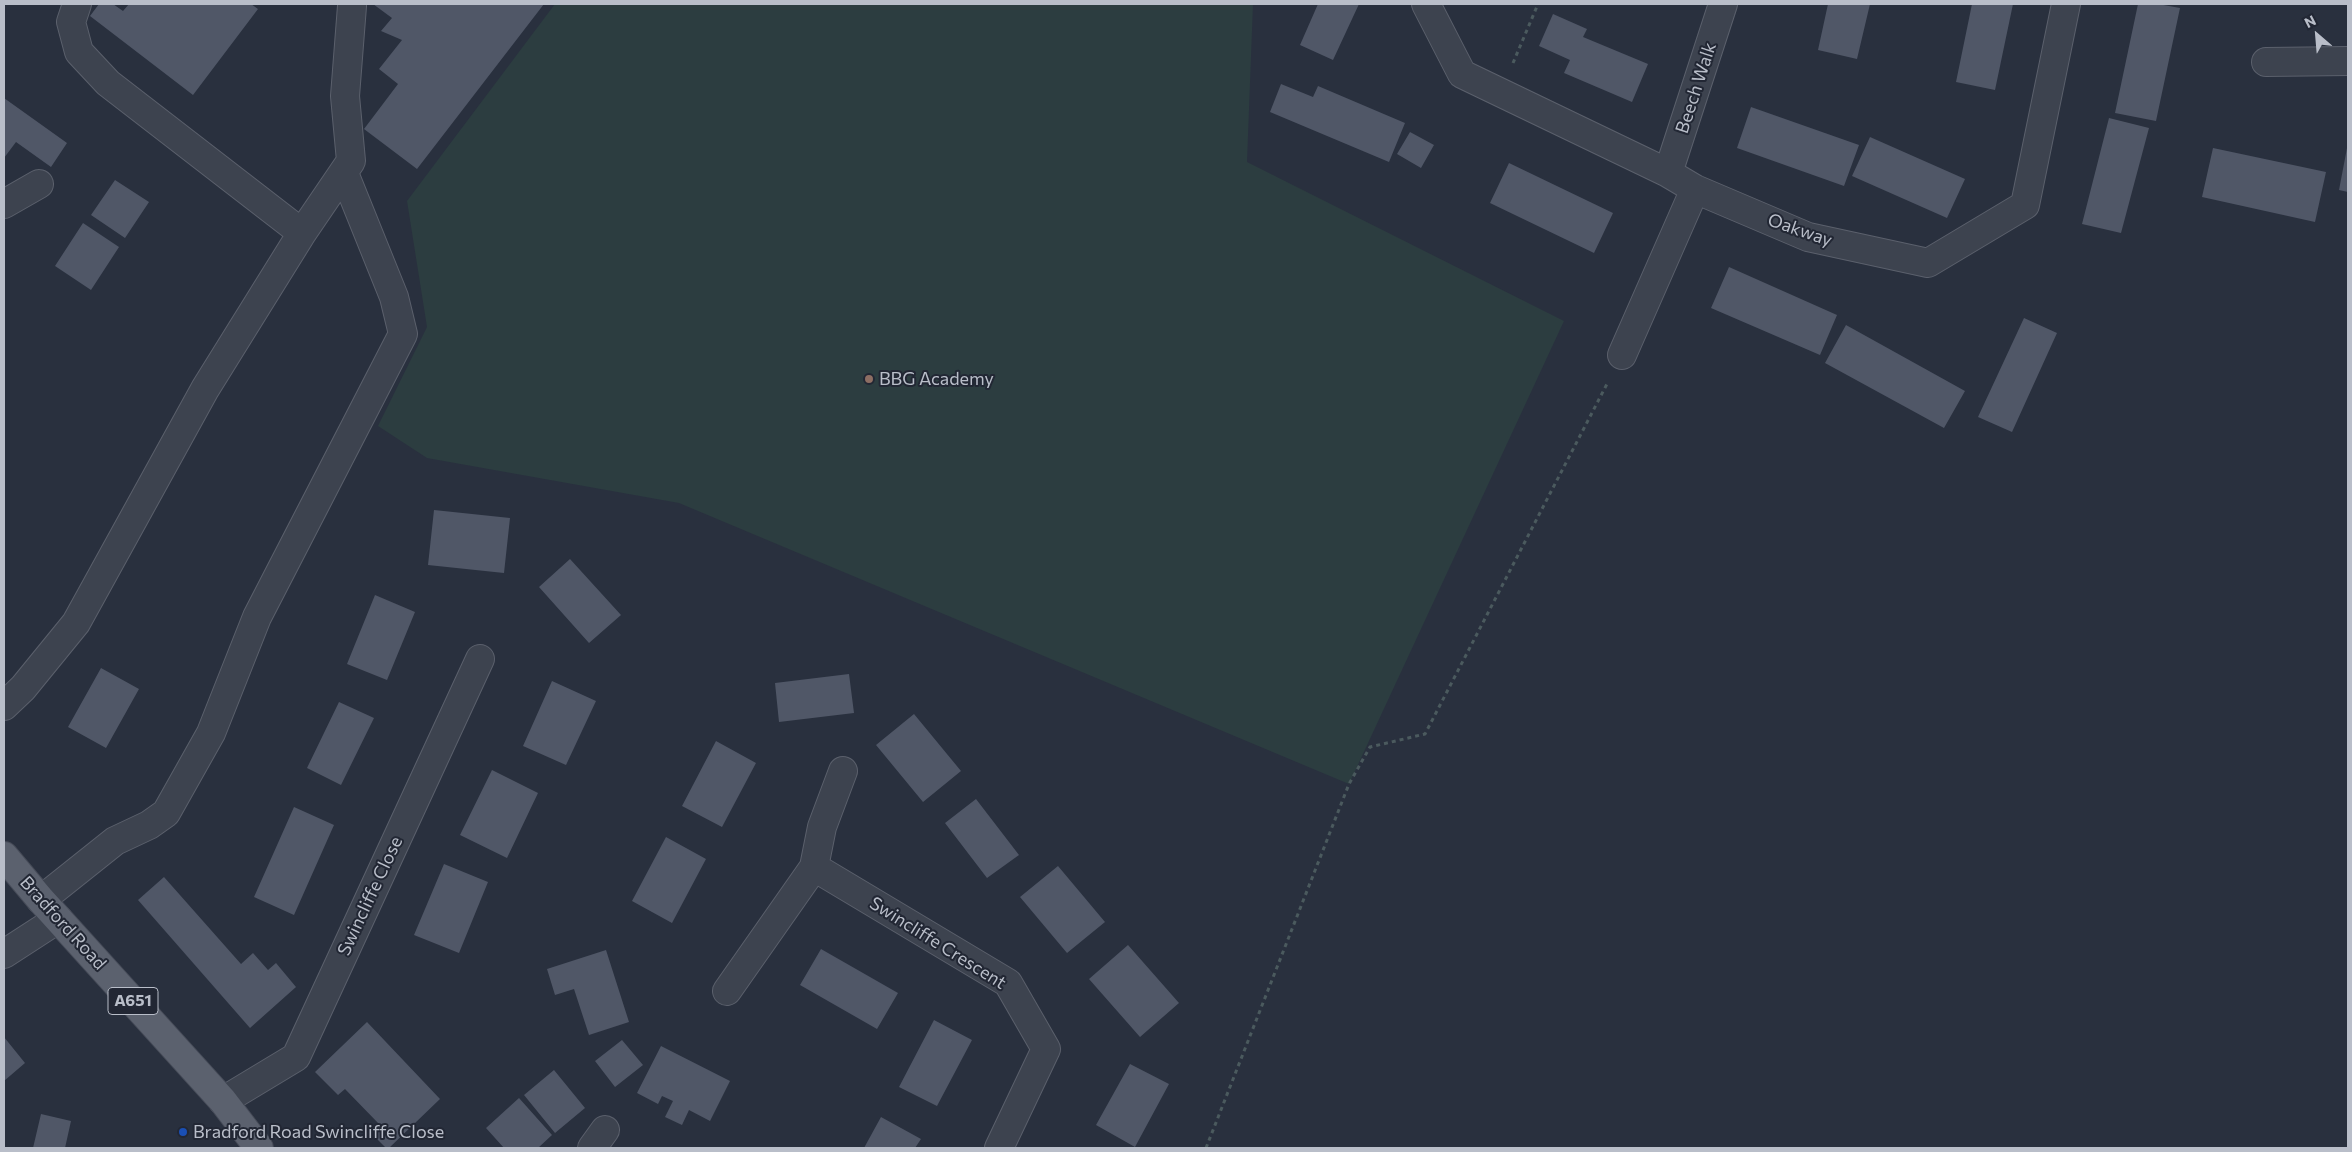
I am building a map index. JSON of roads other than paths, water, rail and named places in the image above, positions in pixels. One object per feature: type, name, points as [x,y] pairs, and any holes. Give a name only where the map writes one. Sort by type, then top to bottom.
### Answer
[{"type":"main road","name":"Bradford Road","points":[[4,856],[223,1101],[259,1148]]},
{"type":"street","points":[[77,4],[71,22],[79,52],[108,83],[302,233]]},
{"type":"street","name":"Oakway","points":[[1426,4],[1462,74],[1668,173],[1695,189],[1808,237],[1928,263],[2025,205],[2066,4]]},
{"type":"street","name":"Beech Walk","points":[[1668,173],[1723,4]]},
{"type":"street","points":[[4,706],[23,688],[76,623],[205,389],[302,233],[352,161],[345,96],[352,6]]},
{"type":"street","points":[[2266,62],[2348,61]]},
{"type":"street","points":[[4,954],[50,909],[107,847],[166,813],[211,733],[257,617],[403,334],[394,297],[344,173]]},
{"type":"street","points":[[4,204],[39,184]]},
{"type":"street","points":[[1622,355],[1695,189]]},
{"type":"street","name":"Swincliffe Close","points":[[223,1101],[296,1057],[480,659]]},
{"type":"street","points":[[727,991],[814,867],[822,826],[844,771]]},
{"type":"street","name":"Swincliffe Crescent","points":[[814,867],[1008,983],[1046,1048],[999,1148]]},
{"type":"place","name":"BBG Academy","points":[[869,379]]},
{"type":"place","name":"Bradford Road Swincliffe Close","points":[[183,1132]]}]
